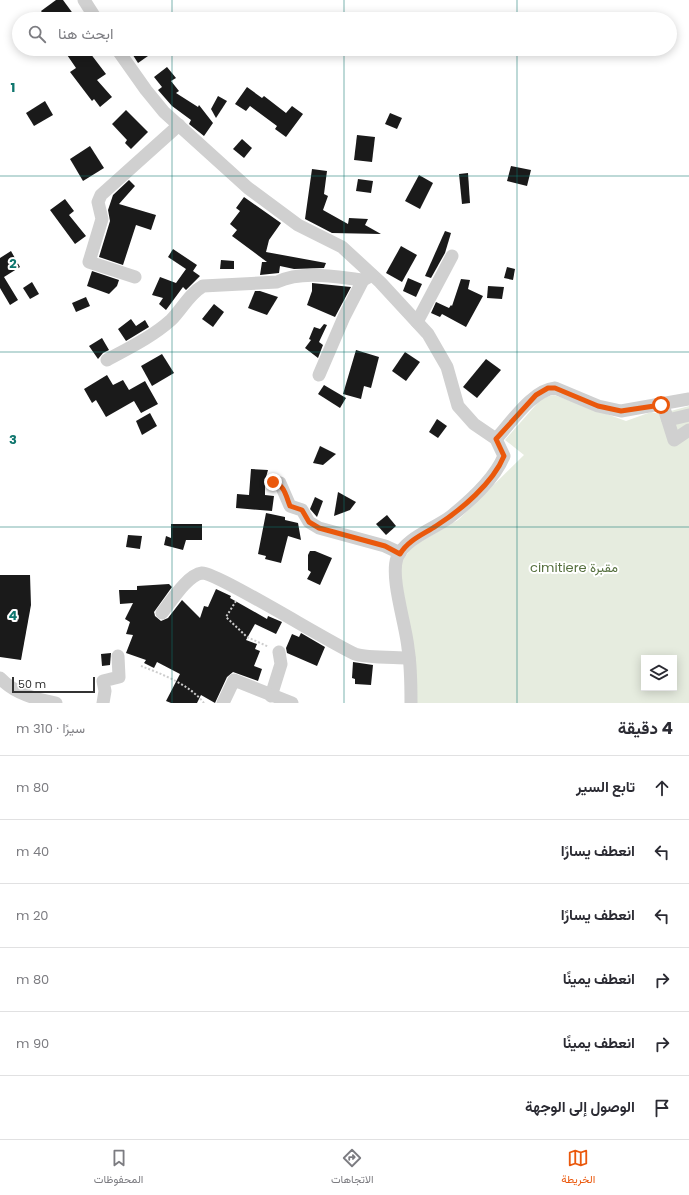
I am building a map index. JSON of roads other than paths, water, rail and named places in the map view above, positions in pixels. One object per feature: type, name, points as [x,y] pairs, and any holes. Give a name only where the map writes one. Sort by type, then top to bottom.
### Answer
[{"type":"street","points":[[84,0],[92,12]]},
{"type":"street","points":[[122,56],[146,90],[179,125],[272,207],[298,225],[342,247],[367,277],[417,322],[428,334],[447,367],[458,406],[474,424],[496,439],[504,456],[499,469],[459,509],[409,543],[397,558],[396,578],[409,658],[411,703]]},
{"type":"street","points":[[135,277],[90,262],[102,219],[98,202],[101,195],[120,176],[179,125]]},
{"type":"street","points":[[417,322],[452,256]]},
{"type":"street","points":[[107,360],[150,336],[170,321],[194,291],[203,286],[277,282],[286,278],[297,276],[367,277]]},
{"type":"street","points":[[319,375],[344,317],[367,277]]},
{"type":"street","points":[[496,439],[536,395],[548,388],[555,388],[598,406],[621,411],[663,405],[689,399]]},
{"type":"street","points":[[663,405],[674,440],[689,430]]},
{"type":"street","points":[[668,420],[689,415]]},
{"type":"street","points":[[273,482],[280,483],[290,506],[302,510],[309,522],[319,528],[385,546],[400,554]]},
{"type":"street","points":[[162,613],[189,580],[197,574],[204,573],[213,576],[357,655],[409,658]]},
{"type":"street","points":[[271,696],[281,664],[279,652]]},
{"type":"street","points":[[103,703],[105,691],[103,681],[119,677],[118,656]]},
{"type":"street","points":[[0,678],[16,691],[30,697],[56,703]]},
{"type":"street","points":[[223,703],[234,680],[271,696],[292,703]]},
{"type":"park label","name":"cimitiere مقبرة","points":[[574,567]]}]
